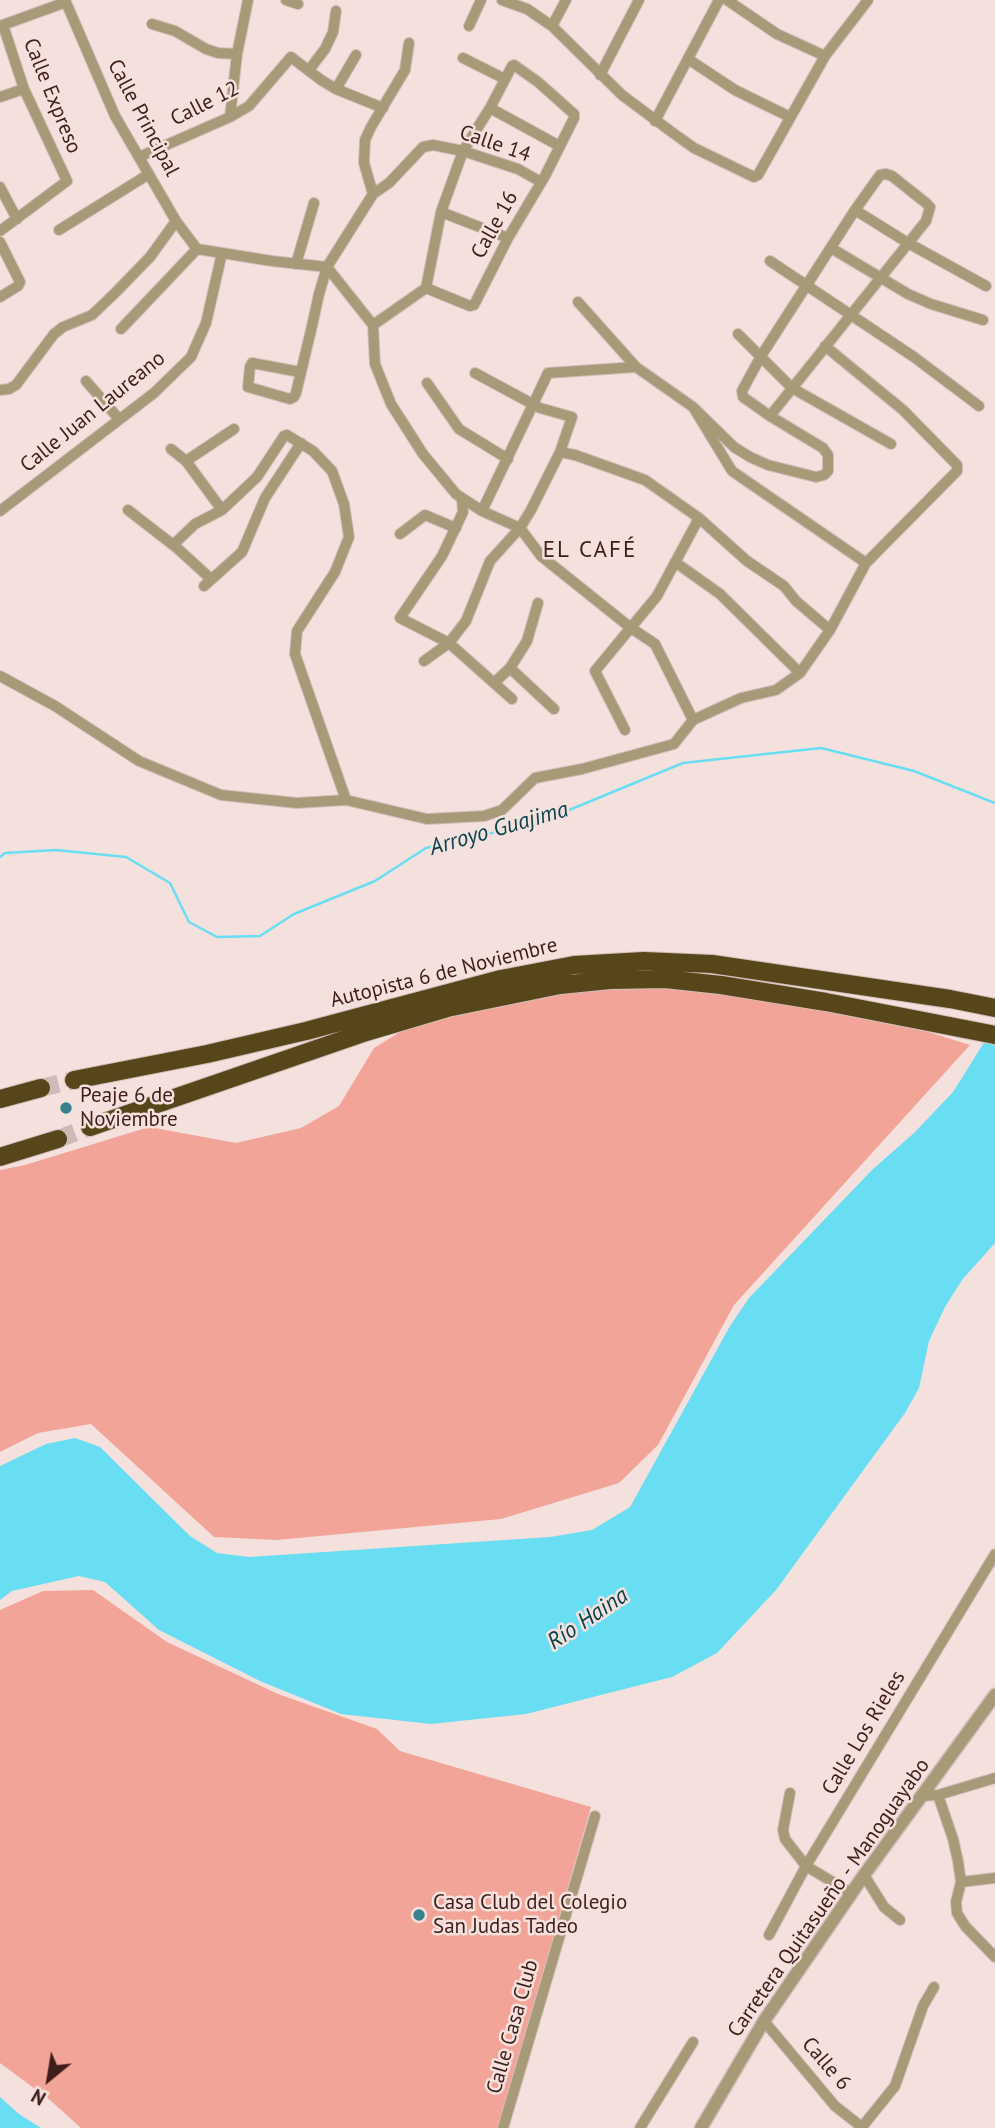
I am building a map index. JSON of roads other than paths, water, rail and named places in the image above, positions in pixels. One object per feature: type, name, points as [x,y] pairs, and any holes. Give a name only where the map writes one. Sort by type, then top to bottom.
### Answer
[{"type":"highway","name":"Autopista 6 de Noviembre","points":[[74,1080],[257,1042],[501,979],[574,965],[643,961],[712,964],[995,1008]]},
{"type":"highway","name":"Autopista 6 de Noviembre","points":[[90,1127],[366,1032],[447,1008],[560,985],[610,980],[665,979],[721,985],[995,1034]]},
{"type":"highway","points":[[0,1100],[41,1088]]},
{"type":"highway","points":[[0,1157],[58,1139]]},
{"type":"street","points":[[230,117],[237,54],[248,0]]},
{"type":"street","points":[[286,0],[298,4]]},
{"type":"street","points":[[469,26],[481,0]]},
{"type":"street","points":[[502,0],[527,9],[552,26],[600,75],[655,121],[694,148],[754,177],[758,176],[825,56],[866,1]]},
{"type":"street","points":[[552,26],[566,0]]},
{"type":"street","points":[[600,75],[639,0]]},
{"type":"street","points":[[655,121],[719,0]]},
{"type":"street","points":[[727,0],[778,34],[825,56]]},
{"type":"street","points":[[2,25],[66,1]]},
{"type":"street","name":"Calle Principal","points":[[66,1],[115,116],[176,220],[197,249]]},
{"type":"street","points":[[309,70],[333,32],[335,11]]},
{"type":"street","points":[[152,24],[175,31],[205,49],[237,54]]},
{"type":"street","name":"Calle Expreso","points":[[0,231],[67,181],[24,89],[2,25]]},
{"type":"street","points":[[373,194],[367,178],[363,151],[371,127],[405,70],[409,43]]},
{"type":"street","points":[[336,89],[356,55]]},
{"type":"street","name":"Calle 12","points":[[139,157],[249,106],[289,57],[336,89],[383,108]]},
{"type":"street","points":[[373,325],[426,288],[441,212],[463,151],[505,79],[463,58]]},
{"type":"street","points":[[688,59],[735,90],[790,117]]},
{"type":"street","name":"Calle 16","points":[[426,288],[470,306],[474,305],[574,118],[574,114],[538,82],[514,65],[505,79]]},
{"type":"street","points":[[0,97],[24,89]]},
{"type":"street","points":[[490,108],[554,143]]},
{"type":"street","name":"Calle 14","points":[[300,372],[253,363],[250,367],[248,387],[290,400],[296,393],[327,267],[373,194],[389,183],[423,147],[433,145],[463,151],[518,170],[541,182]]},
{"type":"street","points":[[578,302],[636,367],[693,407],[734,447],[768,465],[816,477],[824,475],[828,471],[828,455],[823,448],[770,416],[742,394],[761,356],[855,211],[880,175],[886,173],[892,176],[930,208],[926,221],[770,416]]},
{"type":"street","points":[[59,230],[149,174]]},
{"type":"street","points":[[0,187],[17,219]]},
{"type":"street","points":[[296,264],[314,203]]},
{"type":"street","points":[[855,211],[986,286]]},
{"type":"street","points":[[441,212],[508,237]]},
{"type":"street","points":[[0,390],[16,385],[54,334],[63,327],[92,315],[115,293],[150,257],[176,220]]},
{"type":"street","points":[[0,242],[20,282],[0,297]]},
{"type":"street","points":[[831,247],[908,294],[983,320]]},
{"type":"street","points":[[121,329],[197,249],[327,267],[373,325],[375,364],[391,404],[423,454],[456,494],[482,512],[520,528],[541,556],[655,644],[693,720]]},
{"type":"street","name":"Calle Juan Laureano","points":[[0,511],[154,393],[191,356],[206,323],[222,253]]},
{"type":"street","points":[[769,261],[914,357],[979,406]]},
{"type":"street","points":[[738,334],[792,388],[891,444]]},
{"type":"street","points":[[0,676],[55,706],[139,761],[221,795],[297,803],[346,800],[427,819],[484,816],[502,810],[535,778],[582,769],[674,744],[693,720],[741,698],[776,690],[800,673],[830,630],[866,563],[957,471],[958,468],[903,410],[825,346]]},
{"type":"street","points":[[482,512],[548,373],[636,367]]},
{"type":"street","points":[[424,661],[449,643],[466,621],[490,561],[520,528],[531,510],[559,452],[572,417],[540,408],[474,373]]},
{"type":"street","points":[[86,381],[119,419]]},
{"type":"street","points":[[427,383],[459,429],[508,458]]},
{"type":"street","points":[[693,407],[732,471],[866,563]]},
{"type":"street","points":[[186,461],[234,429]]},
{"type":"street","points":[[173,545],[195,524],[222,510],[257,477],[284,436],[301,443],[332,471],[344,504],[349,537],[335,572],[297,631],[295,654],[346,800]]},
{"type":"street","points":[[128,510],[173,545],[208,582],[242,552],[265,498],[301,443]]},
{"type":"street","points":[[171,449],[186,461],[222,510]]},
{"type":"street","points":[[559,452],[575,455],[645,481],[699,518],[747,561],[785,586],[796,601],[830,630]]},
{"type":"street","points":[[462,498],[463,512],[442,556],[400,618],[449,643],[512,699]]},
{"type":"street","points":[[400,534],[425,515],[456,528]]},
{"type":"street","points":[[625,730],[596,671],[657,596],[699,518]]},
{"type":"street","points":[[676,562],[720,594],[800,673]]},
{"type":"street","points":[[495,682],[510,668],[527,641],[538,603]]},
{"type":"street","points":[[510,668],[554,709]]},
{"type":"street","name":"Calle Los Rieles","points":[[769,1935],[806,1866],[995,1554]]},
{"type":"street","name":"Carretera Quitasueño - Manoguayabo","points":[[701,2128],[764,2021],[863,1875],[995,1695]]},
{"type":"street","points":[[920,1796],[938,1795],[995,1778]]},
{"type":"street","points":[[790,1793],[783,1830],[785,1839],[806,1866],[851,1893]]},
{"type":"street","points":[[938,1795],[953,1839],[961,1882],[956,1902],[957,1913],[965,1926],[995,1957]]},
{"type":"street","name":"Calle Casa Club","points":[[503,2128],[595,1816]]},
{"type":"street","points":[[863,1875],[884,1907],[900,1920]]},
{"type":"street","points":[[961,1882],[995,1878]]},
{"type":"street","points":[[863,2128],[895,2085],[923,2006],[934,1987]]},
{"type":"street","name":"Calle 6","points":[[764,2021],[835,2106],[863,2128]]},
{"type":"street","points":[[640,2128],[693,2042]]},
{"type":"water","name":"Río Haina","points":[[995,1025],[995,1243],[962,1280],[945,1307],[929,1341],[919,1388],[905,1413],[776,1590],[717,1653],[672,1677],[526,1714],[431,1724],[341,1714],[260,1681],[159,1630],[105,1582],[79,1576],[12,1591],[0,1600],[0,1466],[46,1444],[75,1438],[100,1447],[190,1536],[217,1553],[249,1557],[550,1537],[592,1530],[630,1507],[730,1326],[749,1298],[872,1170],[915,1132],[953,1092]]},
{"type":"water","points":[[0,2097],[19,2114],[41,2128],[0,2128]]},
{"type":"waterway","name":"Arroyo Guajima","points":[[0,857],[5,853],[56,850],[126,857],[170,883],[189,922],[217,937],[260,936],[294,914],[375,881],[426,848],[540,822],[683,763],[821,748],[914,771],[995,803]]},
{"type":"tunnel","points":[[41,1088],[74,1080]]},
{"type":"tunnel","points":[[58,1139],[90,1127]]},
{"type":"place","name":"Peaje 6 de Noviembre","points":[[66,1108]]},
{"type":"place","name":"Casa Club del Colegio San Judas Tadeo","points":[[419,1915]]},
{"type":"district","name":"EL CAFÉ","points":[[590,550]]}]
